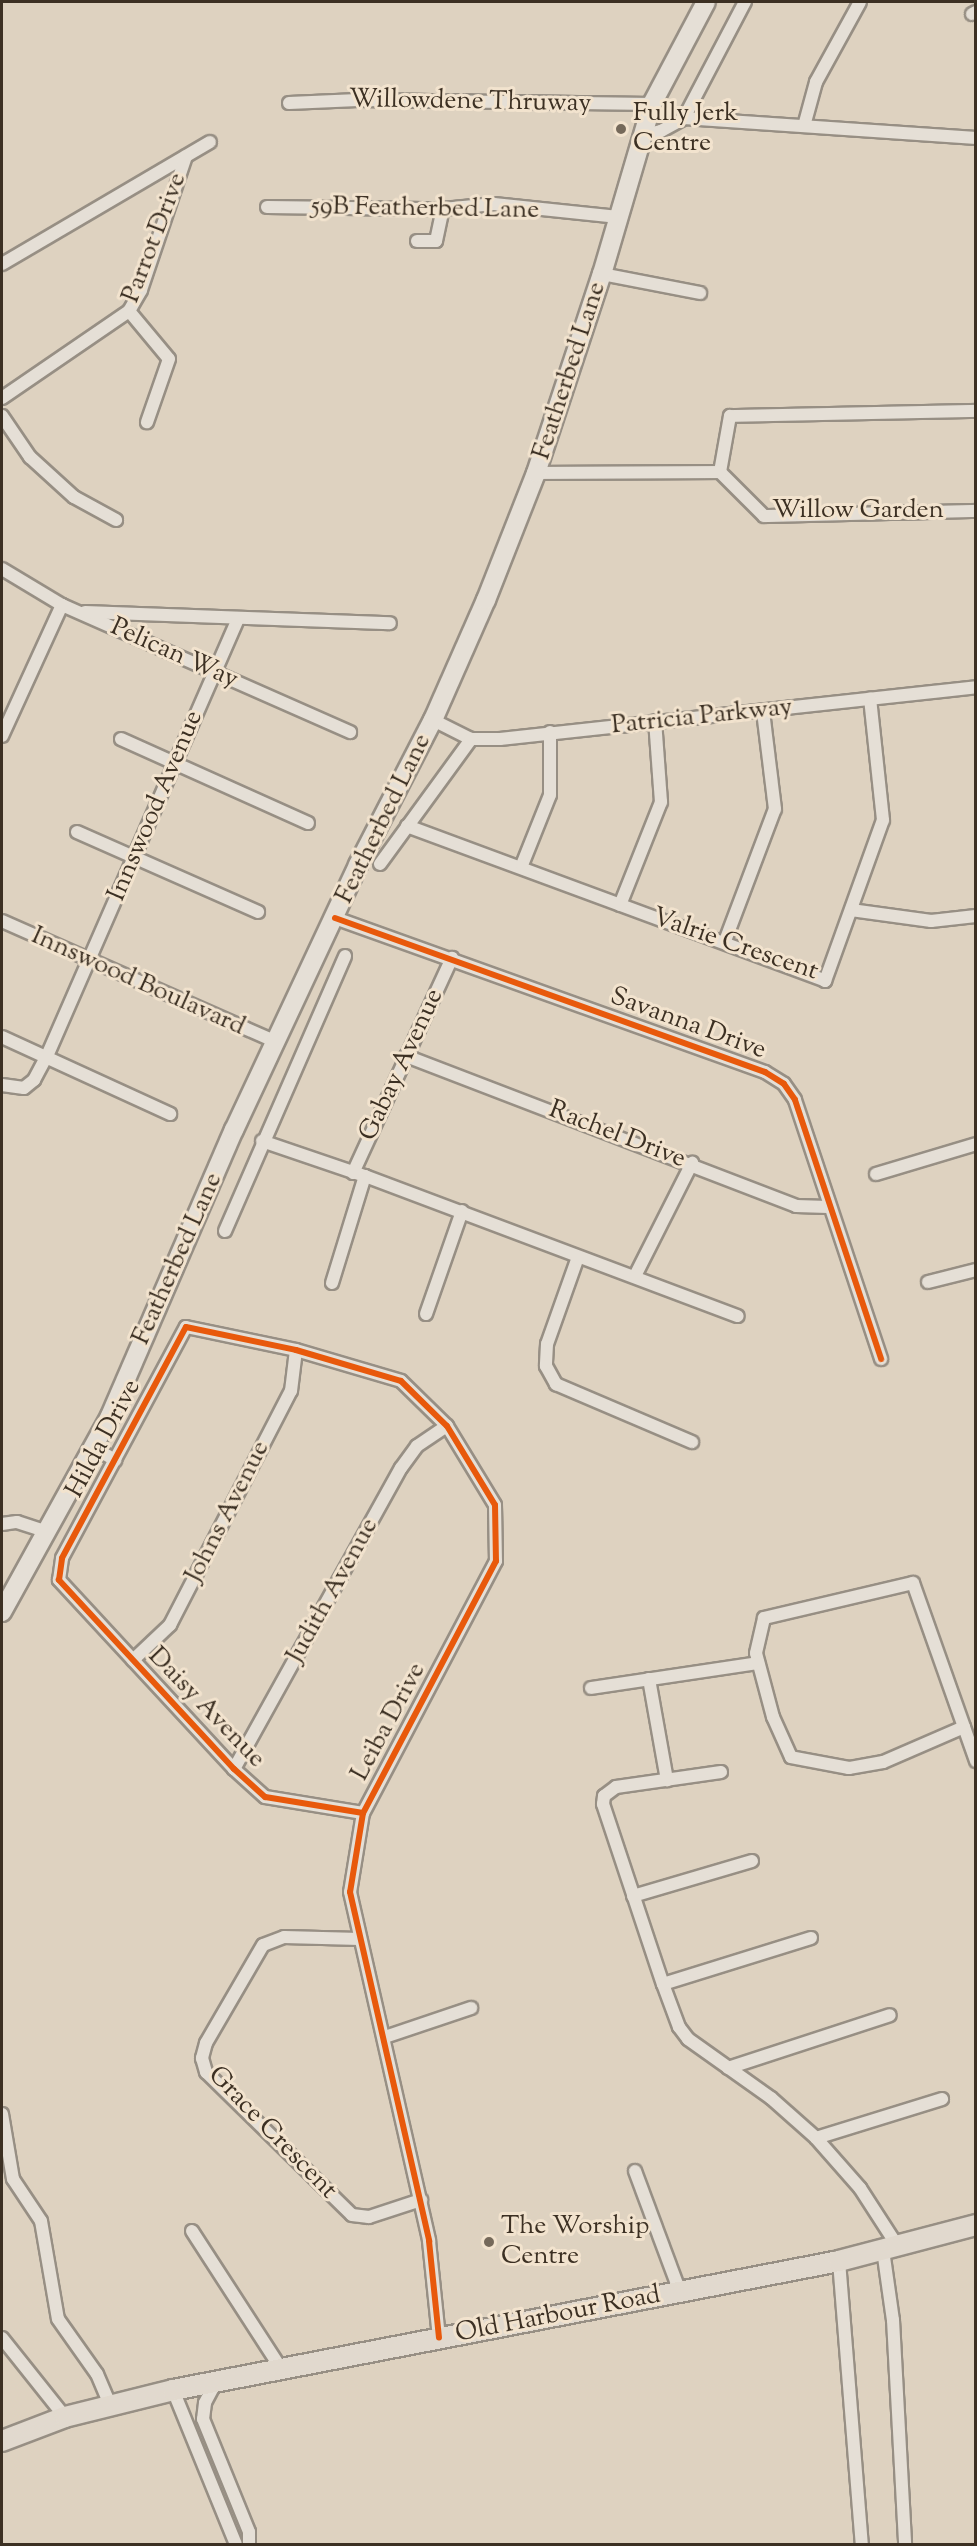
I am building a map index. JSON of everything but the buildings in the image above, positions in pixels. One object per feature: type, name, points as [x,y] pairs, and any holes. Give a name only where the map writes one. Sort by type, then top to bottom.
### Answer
[{"type":"main road","name":"Featherbed Lane","points":[[2,1612],[93,1447],[358,865],[433,720],[536,473],[602,274],[652,104],[706,2]]},
{"type":"main road","name":"Old Harbour Road","points":[[2,2441],[64,2417],[110,2404],[217,2380],[839,2261],[975,2225]]},
{"type":"street","points":[[642,136],[661,131],[684,118],[745,2]]},
{"type":"street","points":[[804,126],[816,82],[860,2]]},
{"type":"street","name":"Willowdene Thruway","points":[[289,103],[358,100],[652,104]]},
{"type":"street","points":[[684,118],[975,138]]},
{"type":"street","points":[[2,264],[210,142]]},
{"type":"street","name":"Parrot Drive","points":[[2,398],[129,311],[141,290],[186,156]]},
{"type":"street","name":"59B Featherbed Lane","points":[[267,207],[443,209],[494,204],[618,217]]},
{"type":"street","points":[[417,241],[436,241],[443,209]]},
{"type":"street","points":[[602,274],[700,293]]},
{"type":"street","points":[[129,311],[169,359],[147,422]]},
{"type":"street","points":[[536,473],[720,472],[730,416],[975,411]]},
{"type":"street","points":[[2,416],[30,457],[74,497],[116,520]]},
{"type":"street","name":"Willow Garden","points":[[720,472],[765,516],[975,510]]},
{"type":"street","name":"Pelican Way","points":[[2,569],[62,605],[350,732]]},
{"type":"street","points":[[2,736],[62,605]]},
{"type":"street","points":[[78,612],[390,623]]},
{"type":"street","name":"Innswood Avenue","points":[[2,1085],[24,1088],[34,1080],[47,1056],[136,858],[173,763],[238,618]]},
{"type":"street","name":"Patricia Parkway","points":[[471,739],[763,711],[975,687]]},
{"type":"street","name":"Valrie Crescent","points":[[406,826],[522,865],[620,905],[725,941],[825,981],[884,820],[870,699]]},
{"type":"street","points":[[725,941],[775,809],[763,711]]},
{"type":"street","points":[[380,864],[471,739],[433,720]]},
{"type":"street","points":[[620,905],[661,802],[655,721]]},
{"type":"street","points":[[522,865],[550,795],[550,732]]},
{"type":"street","points":[[121,739],[308,824]]},
{"type":"street","points":[[77,832],[258,912]]},
{"type":"street","points":[[850,910],[931,921],[975,916]]},
{"type":"street","name":"Savanna Drive","points":[[335,918],[765,1072],[784,1084],[795,1100],[828,1207],[881,1359]]},
{"type":"street","name":"Innswood Boulavard","points":[[2,921],[88,962],[276,1042]]},
{"type":"street","points":[[225,1231],[345,956]]},
{"type":"street","name":"Gabay Avenue","points":[[332,1283],[359,1174],[406,1056],[452,958]]},
{"type":"street","points":[[2,1037],[170,1114]]},
{"type":"street","name":"Rachel Drive","points":[[406,1056],[692,1163],[796,1206],[828,1207]]},
{"type":"street","points":[[262,1142],[462,1211],[738,1316]]},
{"type":"street","points":[[876,1174],[975,1144]]},
{"type":"street","points":[[635,1276],[692,1163]]},
{"type":"street","points":[[426,1314],[462,1211]]},
{"type":"street","points":[[578,1257],[547,1344],[546,1366],[556,1384],[692,1442]]},
{"type":"street","points":[[928,1282],[975,1270]]},
{"type":"street","name":"Leiba Drive","points":[[186,1327],[296,1350],[401,1381],[447,1426],[495,1505],[496,1561],[363,1813],[350,1892],[421,2200],[439,2337]]},
{"type":"street","name":"Hilda Drive","points":[[58,1571],[186,1327]]},
{"type":"street","name":"Johns Avenue","points":[[133,1660],[170,1625],[291,1390],[296,1350]]},
{"type":"street","name":"Judith Avenue","points":[[234,1769],[401,1468],[417,1446],[447,1426]]},
{"type":"street","points":[[93,1447],[115,1460]]},
{"type":"street","points":[[2,1524],[17,1522],[47,1532]]},
{"type":"street","name":"Daisy Avenue","points":[[58,1571],[59,1580],[67,1591],[234,1769],[265,1797],[363,1813]]},
{"type":"street","points":[[964,1727],[884,1762],[849,1768],[791,1757],[772,1717],[756,1653],[764,1618],[913,1583],[964,1727],[975,1761]]},
{"type":"street","points":[[591,1688],[759,1663]]},
{"type":"street","points":[[649,1679],[667,1780]]},
{"type":"street","points":[[721,1772],[616,1787],[604,1796],[633,1896],[663,1984],[683,2033],[771,2098],[816,2138],[860,2188],[891,2248],[905,2544]]},
{"type":"street","points":[[633,1896],[752,1861]]},
{"type":"street","name":"Grace Crescent","points":[[360,1939],[284,1937],[263,1945],[206,2043],[202,2058],[206,2072],[352,2215],[369,2217],[421,2200]]},
{"type":"street","points":[[663,1984],[811,1938]]},
{"type":"street","points":[[385,2037],[471,2008]]},
{"type":"street","points":[[728,2068],[891,2015]]},
{"type":"street","points":[[816,2138],[942,2099]]},
{"type":"street","points":[[2,2114],[13,2180],[41,2221],[58,2319],[97,2374],[110,2404]]},
{"type":"street","points":[[635,2171],[680,2292]]},
{"type":"street","points":[[192,2231],[280,2367]]},
{"type":"street","points":[[839,2261],[862,2544]]},
{"type":"street","points":[[2,2338],[64,2417]]},
{"type":"street","points":[[217,2380],[205,2403],[203,2419],[249,2532],[249,2544]]},
{"type":"street","points":[[173,2390],[236,2544]]},
{"type":"cycle path","points":[[335,918],[765,1072],[784,1084],[795,1100],[881,1359]]},
{"type":"cycle path","points":[[363,1813],[265,1797],[234,1769],[59,1580],[62,1558],[186,1327],[296,1350],[401,1381],[447,1426],[495,1505],[496,1561],[363,1813],[350,1892],[429,2241],[439,2337]]},
{"type":"place","name":"Fully Jerk Centre","points":[[621,129]]},
{"type":"place","name":"The Worship Centre","points":[[489,2242]]}]
